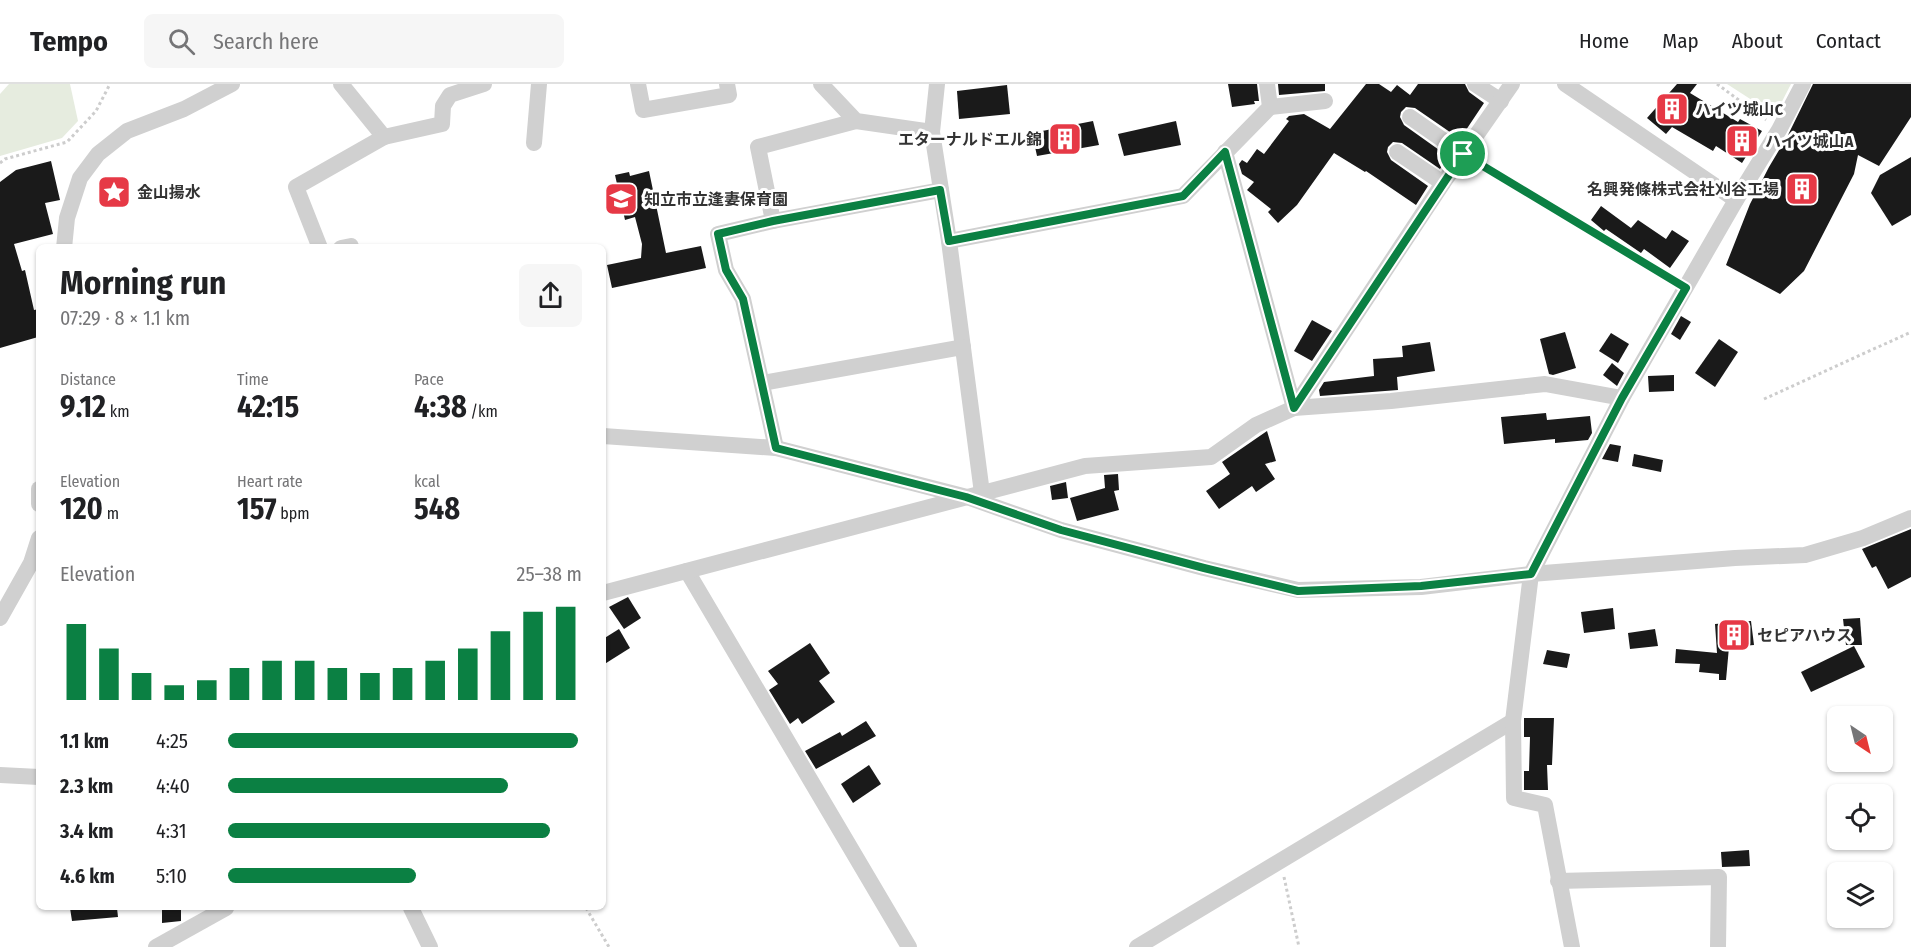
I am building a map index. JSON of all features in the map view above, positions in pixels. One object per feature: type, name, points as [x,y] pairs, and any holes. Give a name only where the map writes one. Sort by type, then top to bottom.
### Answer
[{"type":"street","points":[[65,244],[68,218],[80,178],[98,154],[127,131],[184,109],[232,84]]},
{"type":"street","points":[[340,84],[384,137]]},
{"type":"street","points":[[318,244],[296,186],[384,137],[442,124],[443,106],[450,95],[484,84]]},
{"type":"street","points":[[534,144],[539,84]]},
{"type":"street","points":[[638,84],[643,110],[729,95],[727,84]]},
{"type":"street","points":[[821,84],[856,121]]},
{"type":"street","points":[[937,84],[932,132],[963,347],[974,495]]},
{"type":"street","points":[[1267,84],[1270,106]]},
{"type":"street","points":[[1475,84],[1501,101]]},
{"type":"street","points":[[1294,408],[1443,183],[1512,84]]},
{"type":"street","points":[[1572,947],[1545,805],[1514,798],[1513,721],[1531,574],[1622,398],[1779,130],[1803,84]]},
{"type":"street","points":[[1572,86],[1736,200]]},
{"type":"street","points":[[949,241],[1183,196],[1270,106],[1325,101]]},
{"type":"street","points":[[1410,117],[1463,154]]},
{"type":"street","points":[[773,221],[758,147],[856,121],[932,132]]},
{"type":"street","points":[[1225,152],[1294,408]]},
{"type":"street","points":[[1397,152],[1443,183]]},
{"type":"street","points":[[776,448],[743,299],[726,270],[718,234],[773,221],[940,190]]},
{"type":"street","points":[[763,383],[963,347]]},
{"type":"street","points":[[606,592],[1084,466],[1212,457],[1256,425],[1294,408],[1391,401],[1545,384],[1622,398]]},
{"type":"street","points":[[606,436],[776,448],[974,495],[1061,530],[1298,591],[1421,586],[1531,574],[1735,558],[1805,555],[1863,538],[1911,518]]},
{"type":"street","points":[[0,618],[35,564]]},
{"type":"street","points":[[687,570],[909,947]]},
{"type":"street","points":[[1137,947],[1513,721]]},
{"type":"street","points":[[0,775],[36,777]]},
{"type":"street","points":[[1558,881],[1719,877],[1718,947]]},
{"type":"street","points":[[156,947],[222,910]]},
{"type":"street","points":[[412,910],[430,947]]},
{"type":"path","points":[[0,163],[5,159],[67,142],[96,111],[110,84]]},
{"type":"path","points":[[1718,84],[1779,130]]},
{"type":"path","points":[[1463,154],[1686,288]]},
{"type":"path","points":[[1764,399],[1911,332]]},
{"type":"path","points":[[1280,861],[1299,947]]},
{"type":"path","points":[[587,910],[609,947]]},
{"type":"shaded area","points":[[9,84],[70,84],[78,121],[62,138],[0,156],[0,94]]},
{"type":"shaded area","points":[[1727,84],[1791,84],[1775,115]]},
{"type":"building","points":[[1228,84],[1257,84],[1259,101],[1254,101],[1255,104],[1232,107]]},
{"type":"building","points":[[1278,84],[1325,84],[1325,91],[1279,95]]},
{"type":"building","points":[[1366,84],[1379,84],[1391,92],[1397,85],[1410,95],[1418,84],[1465,84],[1469,92],[1484,103],[1460,139],[1415,108],[1406,107],[1401,112],[1400,117],[1404,125],[1449,157],[1440,169],[1402,143],[1393,142],[1388,147],[1387,152],[1391,160],[1428,186],[1416,205],[1366,171],[1334,153],[1297,205],[1278,223],[1268,212],[1271,209],[1247,190],[1254,182],[1242,174],[1239,164],[1242,160],[1247,163],[1257,149],[1264,154],[1289,121],[1286,119],[1289,116],[1304,114],[1330,129]]},
{"type":"building","points":[[1677,84],[1697,84],[1690,93],[1738,122],[1740,119],[1762,131],[1742,163],[1716,146],[1713,151],[1672,127],[1666,134],[1647,118]]},
{"type":"building","name":"名興発條株式会社刈谷工場","points":[[1813,84],[1911,84],[1911,117],[1879,166],[1858,155],[1854,174],[1804,271],[1780,294],[1726,265],[1750,204]]},
{"type":"building","points":[[1007,85],[1010,114],[959,119],[957,91]]},
{"type":"building","name":"エターナルドエル錦","points":[[1093,121],[1099,145],[1037,156],[1032,133]]},
{"type":"building","points":[[1176,121],[1181,145],[1124,156],[1118,134]]},
{"type":"building","points":[[1911,157],[1911,215],[1892,226],[1871,193],[1880,175]]},
{"type":"building","points":[[51,161],[60,200],[45,203],[53,234],[14,244],[22,271],[25,270],[34,310],[36,310],[36,338],[0,348],[0,182],[16,170]]},
{"type":"building","points":[[649,171],[666,253],[701,246],[706,268],[612,288],[607,265],[641,258],[642,244],[635,217],[625,220],[615,175],[629,172],[630,176]]},
{"type":"building","points":[[1601,206],[1631,228],[1638,220],[1666,239],[1672,230],[1689,241],[1670,268],[1644,249],[1641,253],[1606,229],[1604,231],[1591,220]]},
{"type":"building","points":[[1681,316],[1691,322],[1680,340],[1671,334]]},
{"type":"building","points":[[1312,320],[1332,331],[1312,361],[1294,351]]},
{"type":"building","points":[[1565,332],[1576,368],[1553,375],[1549,374],[1540,339]]},
{"type":"building","points":[[1611,333],[1629,344],[1618,363],[1599,351]]},
{"type":"building","points":[[1719,339],[1738,352],[1715,387],[1695,373]]},
{"type":"building","points":[[1430,342],[1435,371],[1397,377],[1398,390],[1320,396],[1319,390],[1324,382],[1374,376],[1373,359],[1403,357],[1402,346]]},
{"type":"building","points":[[1612,363],[1624,373],[1617,386],[1603,375]]},
{"type":"building","points":[[1674,375],[1674,391],[1649,392],[1648,376]]},
{"type":"building","points":[[1546,413],[1547,420],[1590,416],[1592,433],[1588,440],[1555,443],[1555,439],[1504,444],[1501,417]]},
{"type":"building","points":[[1267,431],[1276,461],[1265,464],[1275,479],[1256,492],[1252,486],[1219,509],[1206,491],[1230,474],[1222,462]]},
{"type":"building","points":[[1610,444],[1621,446],[1618,462],[1602,459]]},
{"type":"building","points":[[1634,454],[1663,460],[1661,472],[1632,466]]},
{"type":"building","points":[[1118,474],[1119,490],[1114,491],[1119,510],[1077,521],[1070,498],[1105,488],[1104,475]]},
{"type":"building","points":[[1066,482],[1068,498],[1052,500],[1050,486]]},
{"type":"building","points":[[1911,529],[1911,577],[1888,589],[1876,566],[1872,568],[1862,549]]},
{"type":"building","points":[[628,597],[641,618],[624,629],[609,607]]},
{"type":"building","points":[[1613,608],[1615,629],[1584,633],[1581,612]]},
{"type":"building","points":[[1860,618],[1862,645],[1846,645],[1843,619]]},
{"type":"building","points":[[1751,621],[1754,645],[1729,647],[1726,680],[1719,680],[1719,674],[1699,672],[1700,664],[1675,663],[1676,649],[1717,653],[1715,624]]},
{"type":"building","points":[[619,629],[630,648],[606,663],[606,637]]},
{"type":"building","points":[[1655,629],[1658,646],[1630,649],[1628,633]]},
{"type":"building","points":[[810,643],[830,673],[819,681],[835,702],[802,724],[798,718],[790,724],[769,690],[778,684],[768,671]]},
{"type":"building","points":[[1854,646],[1865,667],[1811,692],[1801,672]]},
{"type":"building","points":[[1547,650],[1570,654],[1567,668],[1543,664]]},
{"type":"building","points":[[1524,718],[1554,718],[1552,765],[1547,765],[1548,790],[1524,790],[1524,771],[1529,771],[1530,737],[1524,737]]},
{"type":"building","points":[[866,721],[876,736],[816,769],[805,751],[840,732],[842,736]]},
{"type":"building","points":[[869,765],[881,784],[853,803],[841,784]]},
{"type":"building","points":[[1749,850],[1750,866],[1722,867],[1721,852]]},
{"type":"building","points":[[70,910],[117,910],[118,917],[72,921]]},
{"type":"building","points":[[162,910],[181,910],[181,921],[162,923]]},
{"type":"place","name":"ハイツ城山C","points":[[1672,109]]},
{"type":"place","name":"エターナルドエル錦","points":[[1065,139]]},
{"type":"place","name":"ハイツ城山A","points":[[1742,141]]},
{"type":"place","name":"名興発條株式会社刈谷工場","points":[[1802,189]]},
{"type":"place","name":"金山揚水","points":[[114,192]]},
{"type":"place","name":"知立市立逢妻保育園","points":[[621,199]]},
{"type":"place","name":"セピアハウス","points":[[1734,635]]},
{"type":"route","points":[[1225,152],[1294,408],[1463,154],[1686,288],[1622,398],[1531,574],[1421,586],[1298,591],[1061,530],[966,497],[776,448],[743,299],[726,270],[718,234],[773,221],[940,190],[949,241],[1183,196],[1225,152]]}]
